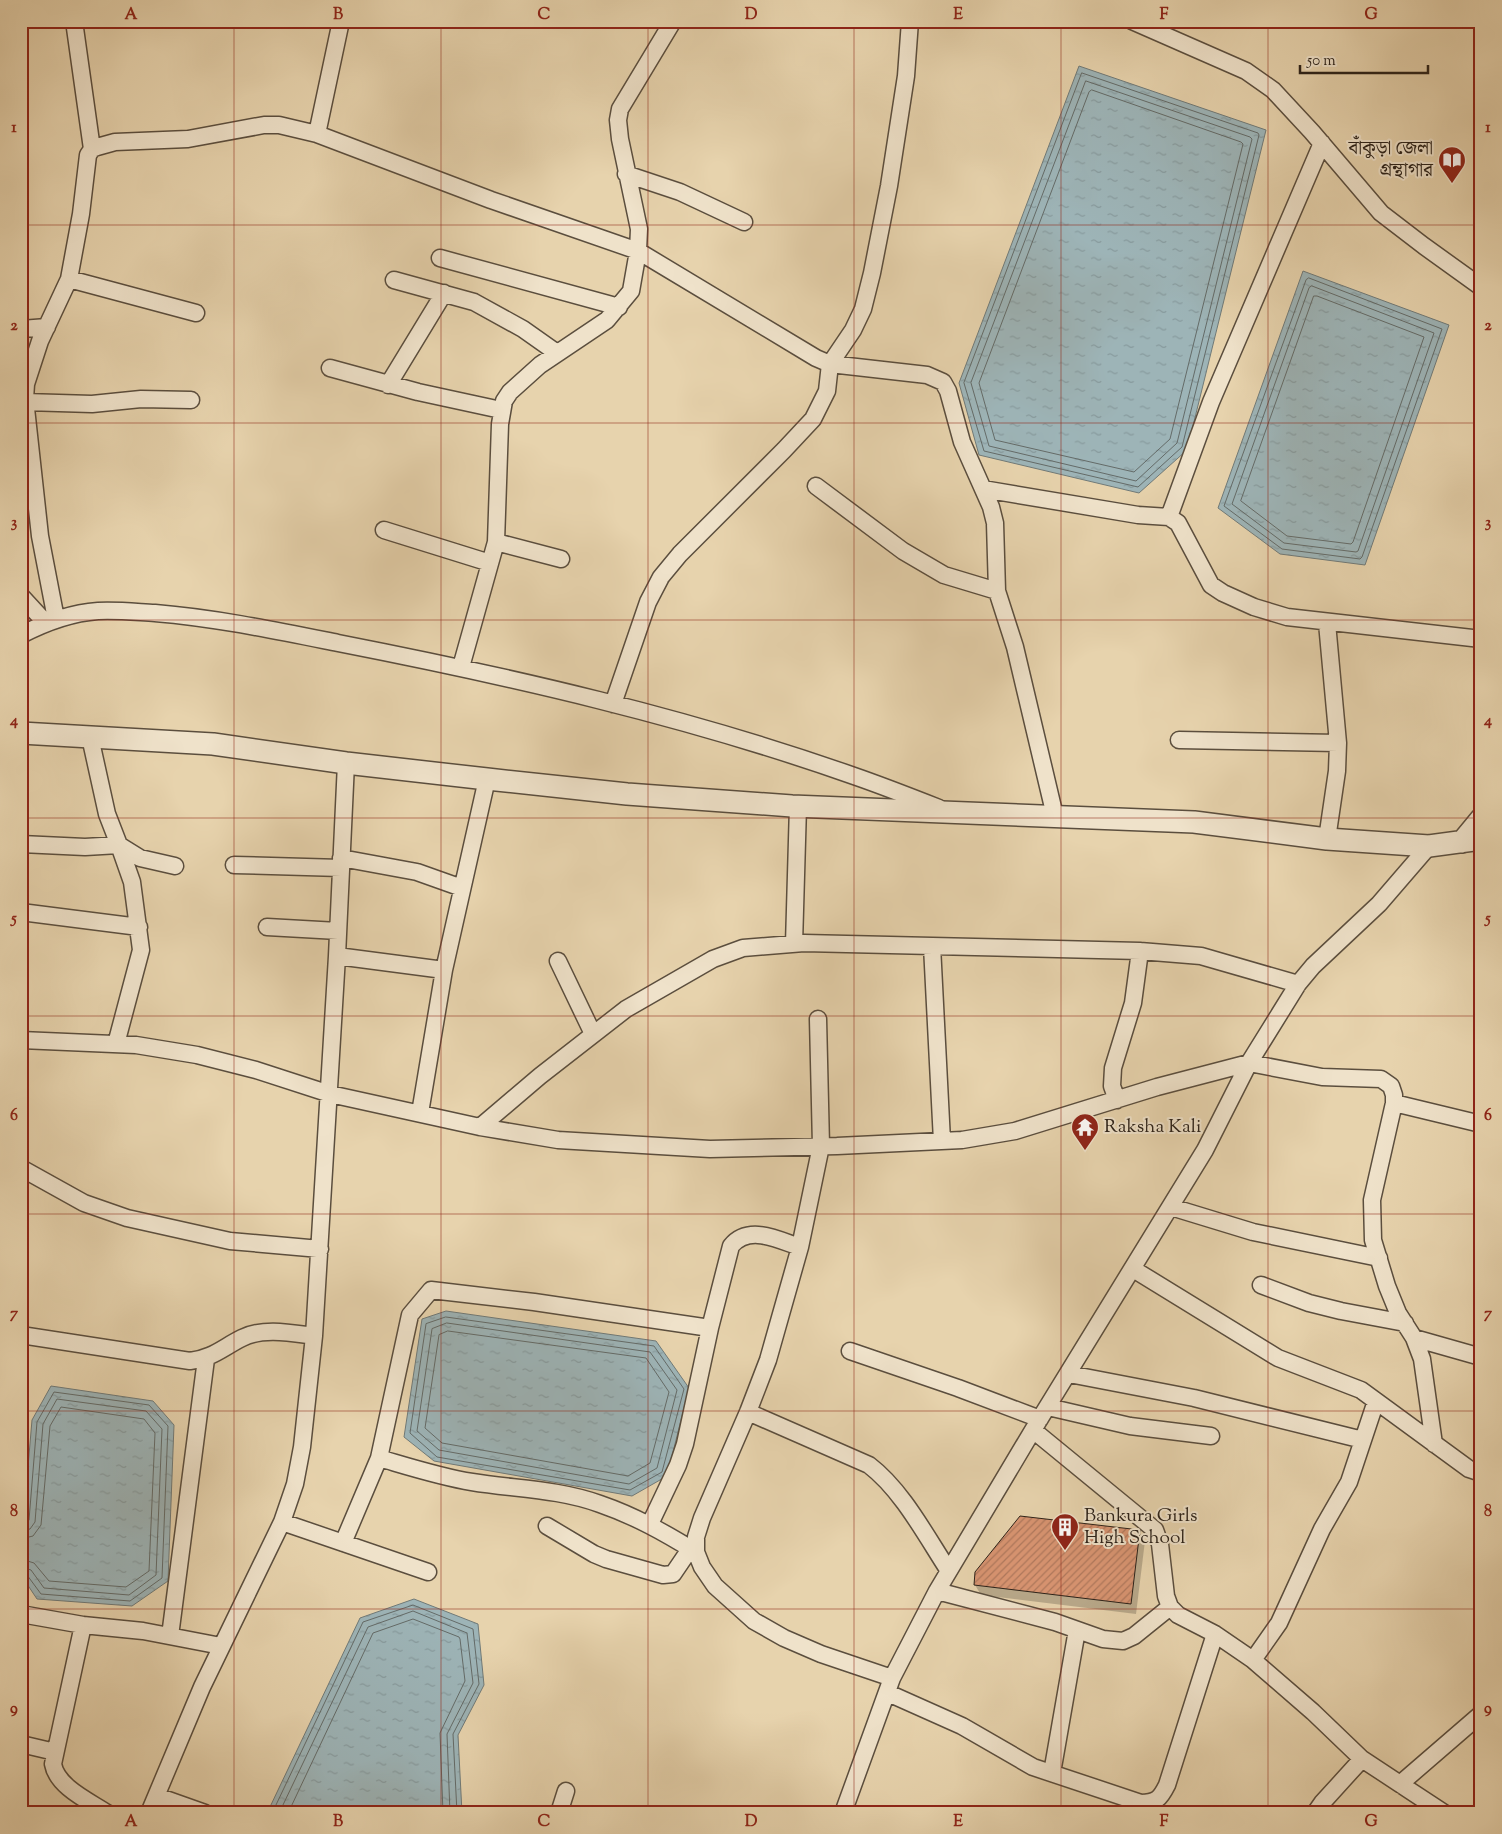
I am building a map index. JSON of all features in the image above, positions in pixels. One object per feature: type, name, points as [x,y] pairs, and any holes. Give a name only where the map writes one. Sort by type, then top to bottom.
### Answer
[{"type":"street","points":[[74,21],[92,149]]},
{"type":"street","points":[[317,134],[341,21]]},
{"type":"street","points":[[461,667],[496,542],[501,410],[504,401],[510,392],[540,365],[607,320],[631,291],[638,251],[639,229],[626,174],[618,120],[620,110],[672,21]]},
{"type":"street","points":[[613,704],[648,602],[661,577],[680,554],[813,419],[827,391],[830,364],[853,330],[863,309],[889,186],[906,76],[910,21]]},
{"type":"street","points":[[1132,21],[1246,72],[1273,90],[1322,143],[1381,213],[1481,287]]},
{"type":"street","points":[[51,621],[24,411],[26,384],[31,367],[69,279],[81,214],[88,155],[92,149],[115,142],[188,139],[264,125],[279,125],[317,134],[491,200],[638,251],[816,358],[830,364],[926,375],[943,382],[948,391],[962,442],[991,507],[995,523],[997,591],[1015,647],[1054,816]]},
{"type":"street","points":[[1169,517],[1211,402],[1322,143]]},
{"type":"street","points":[[626,174],[680,192],[744,222]]},
{"type":"street","points":[[440,258],[619,307]]},
{"type":"street","points":[[69,279],[196,313]]},
{"type":"street","points":[[394,280],[474,302],[523,329],[557,353]]},
{"type":"street","points":[[388,385],[444,293]]},
{"type":"street","points":[[21,329],[47,328]]},
{"type":"street","points":[[330,368],[388,385],[501,410]]},
{"type":"street","points":[[24,411],[140,399],[191,400]]},
{"type":"street","points":[[816,486],[895,546],[944,575],[997,591]]},
{"type":"street","points":[[983,489],[1138,515],[1169,517],[1178,523],[1211,585],[1223,593],[1254,607],[1287,618],[1481,639]]},
{"type":"street","points":[[384,530],[490,563]]},
{"type":"street","points":[[496,542],[561,559]]},
{"type":"street","points":[[21,596],[51,621]]},
{"type":"street","points":[[21,635],[51,621],[75,614],[100,611],[169,615],[277,632],[461,667],[613,704],[756,744],[854,776],[952,813]]},
{"type":"street","points":[[1327,623],[1338,743],[1337,771],[1327,839]]},
{"type":"street","points":[[21,733],[213,744],[346,763],[627,794],[798,806],[1194,822],[1327,839],[1429,846],[1471,840],[1481,819]]},
{"type":"street","points":[[90,737],[108,814],[132,882],[141,950],[116,1044]]},
{"type":"street","points":[[1179,740],[1338,743]]},
{"type":"street","points":[[149,1813],[202,1687],[282,1522],[295,1484],[314,1336],[330,1094],[346,763]]},
{"type":"street","points":[[420,1113],[444,970],[487,779]]},
{"type":"street","points":[[794,944],[798,806]]},
{"type":"street","points":[[21,844],[85,847],[119,844],[140,858],[175,866]]},
{"type":"street","points":[[843,1813],[890,1686],[937,1591],[1205,1150],[1249,1063],[1298,984],[1313,966],[1379,904],[1429,846]]},
{"type":"street","points":[[234,865],[341,863],[417,872],[462,888]]},
{"type":"street","points":[[21,912],[139,927]]},
{"type":"street","points":[[267,927],[338,931]]},
{"type":"street","points":[[480,1127],[626,1009],[712,959],[743,948],[794,944],[1140,950],[1201,956],[1298,984]]},
{"type":"street","points":[[932,946],[942,1141]]},
{"type":"street","points":[[1117,1100],[1112,1086],[1112,1068],[1133,1003],[1140,950]]},
{"type":"street","points":[[337,956],[444,970]]},
{"type":"street","points":[[558,961],[593,1034]]},
{"type":"street","points":[[547,1526],[600,1557],[663,1575],[673,1574],[693,1550],[702,1518],[748,1412],[768,1360],[800,1247],[821,1146],[818,1019]]},
{"type":"street","points":[[21,1040],[136,1045],[197,1055],[256,1070],[330,1094],[480,1127],[558,1140],[710,1150],[962,1140],[1015,1131],[1249,1063],[1322,1077],[1380,1079],[1391,1086],[1394,1094],[1394,1103],[1372,1200],[1374,1240],[1387,1286],[1414,1338],[1422,1359],[1434,1444]]},
{"type":"street","points":[[1394,1103],[1481,1124]]},
{"type":"street","points":[[21,1168],[84,1203],[127,1218],[230,1241],[320,1249]]},
{"type":"street","points":[[1171,1207],[1253,1232],[1379,1258]]},
{"type":"street","points":[[650,1524],[681,1458],[710,1328],[731,1246],[736,1240],[748,1234],[756,1234],[800,1247]]},
{"type":"street","points":[[1133,1270],[1278,1358],[1361,1390],[1469,1469],[1481,1473]]},
{"type":"street","points":[[1261,1285],[1341,1312],[1405,1323]]},
{"type":"street","points":[[343,1544],[380,1458],[410,1315],[431,1290],[534,1302],[710,1328]]},
{"type":"street","points":[[21,1335],[182,1361],[206,1359],[243,1337],[256,1334],[284,1332],[314,1336]]},
{"type":"street","points":[[1414,1338],[1479,1353]]},
{"type":"street","points":[[850,1352],[958,1388],[1040,1419],[1130,1426],[1211,1436]]},
{"type":"street","points":[[170,1636],[206,1359]]},
{"type":"street","points":[[1069,1374],[1194,1398],[1363,1440]]},
{"type":"street","points":[[1253,1660],[1279,1623],[1322,1529],[1349,1482],[1376,1401]]},
{"type":"street","points":[[748,1412],[869,1465],[881,1474],[900,1498],[949,1571]]},
{"type":"street","points":[[1040,1419],[1155,1530],[1160,1544],[1166,1596],[1170,1607],[1178,1615],[1215,1634],[1253,1660],[1314,1712],[1362,1759],[1444,1813]]},
{"type":"street","points":[[380,1458],[438,1475],[471,1482],[548,1491],[573,1496],[600,1504],[650,1524],[693,1550],[715,1586],[754,1621],[784,1638],[890,1686],[1033,1767],[1141,1803],[1152,1802],[1161,1797],[1167,1785],[1215,1634]]},
{"type":"street","points":[[282,1522],[428,1572]]},
{"type":"street","points":[[937,1591],[1055,1622],[1103,1640],[1123,1641],[1134,1636],[1170,1607]]},
{"type":"street","points":[[21,1614],[83,1625],[143,1631],[221,1646]]},
{"type":"street","points":[[83,1625],[54,1752],[53,1764],[54,1771],[68,1786],[107,1813]]},
{"type":"street","points":[[1052,1773],[1077,1630]]},
{"type":"street","points":[[1400,1784],[1481,1714]]},
{"type":"street","points":[[21,1744],[54,1752]]},
{"type":"street","points":[[1315,1813],[1362,1759]]},
{"type":"street","points":[[560,1813],[566,1791]]},
{"type":"street","points":[[157,1796],[205,1813]]},
{"type":"water","points":[[1079,66],[1266,130],[1187,450],[1139,493],[979,455],[959,383]]},
{"type":"water","points":[[1303,271],[1449,325],[1365,565],[1280,554],[1218,508]]},
{"type":"water","points":[[446,1311],[656,1341],[689,1388],[667,1476],[632,1496],[434,1461],[404,1437],[422,1319]]},
{"type":"water","points":[[51,1386],[153,1401],[174,1425],[168,1581],[132,1606],[37,1599],[21,1575],[21,1549],[32,1420]]},
{"type":"water","points":[[414,1599],[478,1624],[484,1685],[458,1735],[462,1813],[273,1813],[269,1809],[360,1618]]},
{"type":"building","name":"Bankura Girls High School","points":[[1020,1516],[1140,1530],[1131,1604],[974,1585],[975,1572]]},
{"type":"place","name":"বাঁকুড়া জেলা গ্ৰন্থাগার","points":[[1452,184]]},
{"type":"place","name":"Raksha Kali","points":[[1085,1151]]},
{"type":"place","name":"Bankura Girls High School","points":[[1065,1551]]}]
